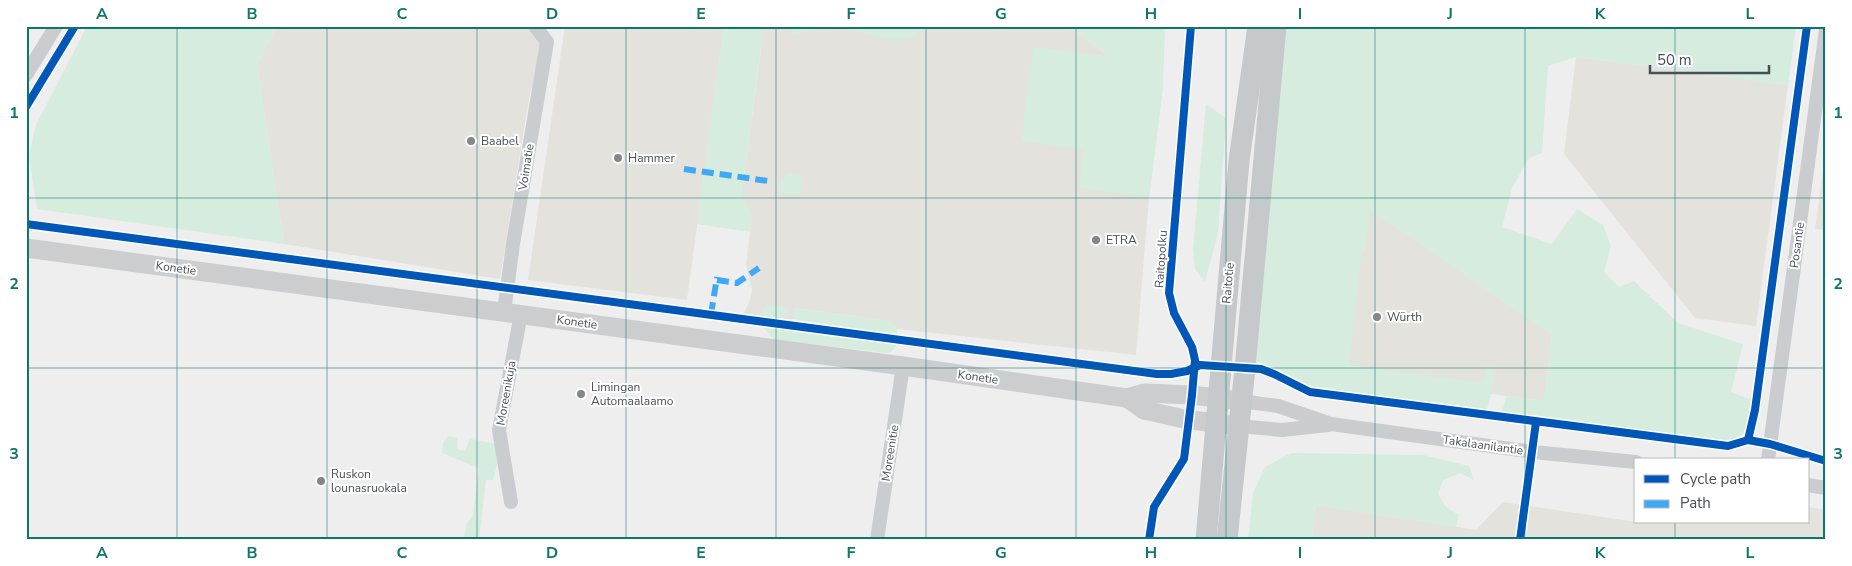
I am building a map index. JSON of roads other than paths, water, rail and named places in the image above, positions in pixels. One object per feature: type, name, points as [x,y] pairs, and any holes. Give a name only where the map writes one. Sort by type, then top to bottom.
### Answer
[{"type":"main road","name":"Raitotie","points":[[1206,540],[1239,161],[1258,26]]},
{"type":"main road","name":"Raitotie","points":[[1227,540],[1276,26]]},
{"type":"street","points":[[26,75],[56,26]]},
{"type":"street","name":"Voimatie","points":[[512,313],[513,244],[547,42],[535,26]]},
{"type":"street","name":"Posantie","points":[[1768,458],[1826,30]]},
{"type":"street","name":"Konetie","points":[[26,248],[1127,398],[1145,393],[1192,395],[1241,402]]},
{"type":"street","name":"Moreenikuja","points":[[511,502],[499,430],[512,313]]},
{"type":"street","name":"Moreenitie","points":[[877,540],[903,366]]},
{"type":"street","name":"Konetie","points":[[1127,398],[1144,410],[1184,419],[1238,426]]},
{"type":"street","name":"Takalaanilantie","points":[[1241,402],[1278,406],[1331,424],[1533,452],[1634,462]]},
{"type":"street","name":"Takalaanilantie","points":[[1238,426],[1282,430],[1331,424]]},
{"type":"street","points":[[1810,485],[1826,488]]},
{"type":"place","name":"Baabel","points":[[471,141]]},
{"type":"place","name":"Hammer","points":[[618,158]]},
{"type":"place","name":"ETRA","points":[[1096,240]]},
{"type":"place","name":"Würth","points":[[1377,317]]},
{"type":"place","name":"Limingan Automaalaamo","points":[[581,394]]},
{"type":"place","name":"Ruskon lounasruokala","points":[[321,481]]}]
